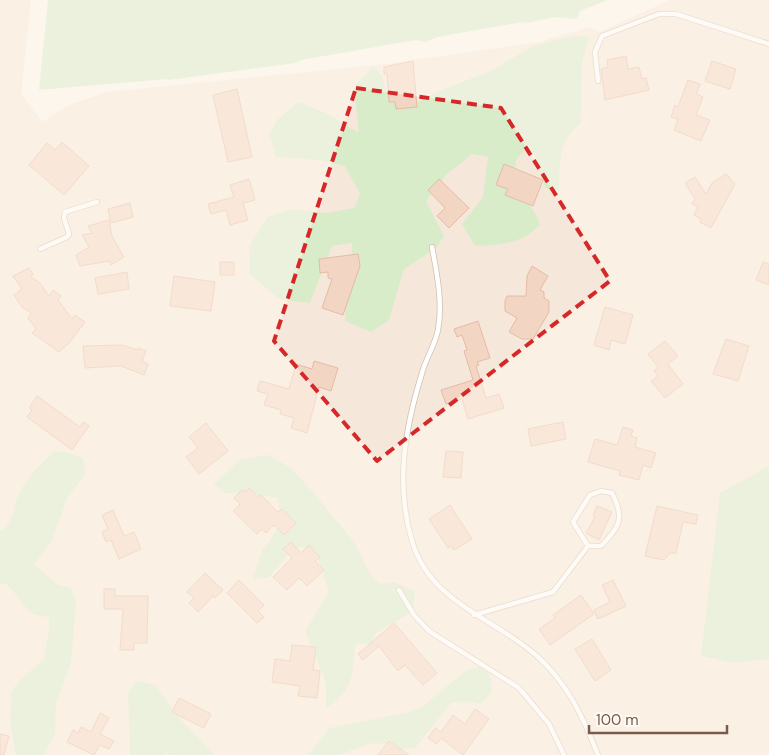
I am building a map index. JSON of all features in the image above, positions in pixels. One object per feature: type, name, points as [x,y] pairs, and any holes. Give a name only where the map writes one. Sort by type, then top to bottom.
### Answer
[{"type":"lane","points":[[598,81],[595,52],[602,36],[660,14],[676,14],[769,44]]},
{"type":"lane","points":[[40,249],[67,237],[69,234],[64,218],[65,212],[97,202]]},
{"type":"lane","points":[[432,247],[440,311],[438,331],[423,370],[408,425],[402,472],[404,506],[412,541],[420,561],[444,594],[474,615],[524,645],[563,684],[574,701],[598,755]]},
{"type":"lane","points":[[601,491],[612,493],[620,508],[620,519],[611,535],[601,546],[588,546],[573,522],[590,495],[601,491]]},
{"type":"lane","points":[[474,615],[553,592],[588,546]]},
{"type":"lane","points":[[399,590],[414,615],[428,631],[519,688],[549,724],[564,755]]},
{"type":"highlighted area","points":[[356,88],[501,108],[610,281],[377,461],[274,341]]},
{"type":"shaded area","points":[[0,0],[31,0],[21,93],[42,122],[69,105],[107,92],[386,64],[539,42],[589,27],[600,32],[670,0],[769,0],[769,755],[0,755]]},
{"type":"green space","points":[[48,0],[608,0],[580,11],[577,19],[555,17],[437,37],[426,42],[416,40],[301,60],[296,63],[169,80],[39,90]]},
{"type":"green space","points":[[573,36],[589,37],[582,63],[581,123],[573,130],[561,154],[559,191],[545,188],[539,162],[528,145],[516,160],[514,186],[534,211],[540,225],[533,231],[518,240],[475,246],[462,224],[483,197],[488,157],[472,154],[446,175],[426,201],[444,236],[436,248],[404,269],[389,320],[371,332],[345,321],[352,243],[332,246],[310,303],[279,299],[250,274],[249,246],[268,217],[291,209],[327,213],[354,208],[360,194],[345,166],[320,160],[276,157],[269,133],[278,119],[298,102],[328,114],[359,133],[354,86],[373,67],[382,75],[387,95],[398,107],[418,102],[441,90],[489,72],[533,46]]},
{"type":"green space","points":[[55,451],[70,453],[83,459],[86,473],[67,498],[52,541],[34,564],[58,585],[71,588],[76,603],[71,662],[56,703],[55,734],[43,755],[16,755],[10,721],[11,692],[20,680],[44,659],[49,631],[49,617],[33,614],[5,583],[0,584],[0,531],[10,522],[16,501],[27,480]]},
{"type":"green space","points":[[269,455],[292,469],[312,491],[355,543],[369,572],[379,584],[394,582],[415,591],[413,611],[376,633],[371,644],[356,643],[351,679],[348,686],[337,700],[328,707],[326,707],[326,682],[305,631],[329,592],[317,557],[302,546],[288,555],[269,577],[253,579],[262,550],[276,532],[280,512],[277,498],[249,493],[225,493],[214,484],[241,459]]},
{"type":"green space","points":[[769,466],[769,659],[733,663],[701,656],[720,493]]},
{"type":"green space","points":[[484,667],[491,679],[491,693],[480,704],[465,701],[451,703],[415,748],[401,750],[388,744],[373,743],[339,755],[308,755],[330,728],[409,712],[423,706],[468,669]]},
{"type":"green space","points":[[137,681],[155,685],[180,719],[215,755],[169,755],[167,753],[163,755],[130,755],[128,692]]},
{"type":"building","points":[[626,56],[628,69],[639,67],[642,79],[646,78],[649,90],[605,100],[601,69],[608,67],[607,60]]},
{"type":"building","points":[[413,61],[417,107],[396,109],[395,102],[389,102],[387,74],[384,74],[384,67]]},
{"type":"building","points":[[712,61],[736,69],[730,89],[705,81]]},
{"type":"building","points":[[688,80],[700,84],[696,94],[703,97],[696,115],[710,120],[701,141],[674,130],[678,119],[671,117],[675,105],[678,107]]},
{"type":"building","points":[[237,89],[252,157],[228,162],[213,95]]},
{"type":"building","points":[[62,142],[89,166],[64,195],[29,165],[47,143],[55,150]]},
{"type":"building","points":[[504,164],[543,180],[533,206],[505,195],[508,189],[496,185]]},
{"type":"building","points":[[726,174],[735,184],[711,228],[700,222],[701,219],[694,215],[698,207],[692,204],[695,199],[685,183],[695,177],[706,194],[712,183]]},
{"type":"building","points":[[249,179],[255,200],[243,203],[248,220],[230,225],[226,210],[211,214],[208,204],[234,197],[230,185]]},
{"type":"building","points":[[439,179],[469,208],[449,228],[437,216],[445,208],[428,190]]},
{"type":"building","points":[[130,203],[133,217],[111,223],[108,209]]},
{"type":"building","points":[[109,220],[112,236],[124,257],[111,265],[109,261],[80,266],[76,255],[89,247],[82,235],[92,233],[88,226]]},
{"type":"building","points":[[358,254],[360,266],[343,315],[322,308],[332,279],[328,278],[328,272],[320,273],[319,259]]},
{"type":"building","points":[[220,262],[234,262],[234,275],[220,275]]},
{"type":"building","points":[[763,262],[769,264],[769,285],[756,280]]},
{"type":"building","points":[[532,266],[548,276],[540,290],[544,292],[544,298],[549,301],[549,312],[533,339],[522,339],[509,332],[517,318],[505,311],[505,301],[507,296],[526,296],[527,276]]},
{"type":"building","points":[[29,268],[33,274],[31,277],[39,282],[49,296],[53,290],[61,296],[58,300],[72,319],[75,315],[85,322],[70,342],[59,352],[32,333],[36,329],[28,318],[31,313],[22,307],[14,295],[22,289],[13,276]]},
{"type":"building","points":[[127,272],[129,289],[98,294],[95,278]]},
{"type":"building","points":[[174,276],[215,282],[211,311],[170,306]]},
{"type":"building","points":[[605,307],[633,315],[625,344],[611,340],[609,350],[594,345]]},
{"type":"building","points":[[478,321],[490,358],[477,362],[479,365],[476,366],[486,398],[499,394],[504,408],[468,419],[462,399],[446,404],[441,390],[473,380],[464,351],[467,350],[462,335],[457,337],[454,329]]},
{"type":"building","points":[[726,339],[749,346],[738,381],[713,374]]},
{"type":"building","points":[[665,341],[678,356],[668,364],[683,384],[665,398],[651,381],[658,376],[654,371],[658,367],[648,354]]},
{"type":"building","points":[[123,345],[146,351],[142,361],[148,364],[144,375],[121,366],[85,368],[83,346]]},
{"type":"building","points":[[314,361],[338,368],[331,391],[319,387],[307,433],[291,428],[294,418],[280,414],[281,410],[264,405],[268,394],[257,391],[260,381],[289,389],[296,364],[312,369]]},
{"type":"building","points":[[37,396],[80,427],[83,422],[89,426],[72,450],[27,417],[32,410],[29,408]]},
{"type":"building","points":[[563,422],[566,439],[531,446],[528,429]]},
{"type":"building","points":[[206,423],[228,451],[199,474],[186,457],[198,448],[189,437]]},
{"type":"building","points":[[623,427],[633,430],[631,436],[637,438],[635,447],[656,453],[651,468],[643,465],[639,480],[619,475],[620,471],[588,462],[595,439],[617,445]]},
{"type":"building","points":[[446,451],[463,452],[461,478],[443,477]]},
{"type":"building","points":[[249,488],[258,497],[260,494],[278,512],[282,509],[296,523],[284,535],[274,525],[266,533],[262,529],[257,534],[233,511],[240,504],[234,498],[242,490],[245,492]]},
{"type":"building","points":[[450,505],[472,539],[454,550],[451,546],[448,548],[429,519]]},
{"type":"building","points":[[597,506],[612,512],[599,540],[586,533],[595,517],[593,516]]},
{"type":"building","points":[[657,506],[698,515],[696,524],[683,522],[676,553],[670,553],[664,560],[645,556]]},
{"type":"building","points":[[113,510],[124,536],[134,532],[141,549],[119,559],[111,540],[106,542],[102,532],[108,529],[102,515]]},
{"type":"building","points":[[291,542],[301,553],[309,545],[320,557],[315,561],[324,570],[307,586],[299,578],[287,590],[273,577],[292,558],[283,549]]},
{"type":"building","points":[[205,573],[223,590],[215,598],[213,596],[198,612],[189,603],[194,598],[187,592]]},
{"type":"building","points":[[239,580],[264,605],[258,611],[264,617],[257,623],[227,593]]},
{"type":"building","points":[[613,580],[626,606],[598,619],[594,610],[610,602],[602,585]]},
{"type":"building","points":[[104,589],[115,589],[115,596],[148,596],[147,643],[134,643],[134,650],[120,650],[123,609],[104,609]]},
{"type":"building","points":[[581,595],[594,614],[550,645],[539,629],[555,618],[553,615]]},
{"type":"building","points":[[394,623],[437,673],[423,685],[405,665],[398,671],[379,646],[363,660],[358,654]]},
{"type":"building","points":[[592,639],[611,670],[595,681],[575,649]]},
{"type":"building","points":[[292,645],[316,647],[313,670],[320,671],[317,698],[298,696],[300,686],[272,682],[275,659],[290,661]]},
{"type":"building","points":[[179,698],[211,714],[204,728],[172,712]]},
{"type":"building","points":[[475,709],[489,719],[463,755],[441,738],[437,744],[428,738],[435,728],[441,732],[453,715],[465,724]]},
{"type":"building","points":[[100,713],[109,718],[100,734],[114,741],[109,749],[100,745],[94,755],[67,742],[73,730],[78,733],[81,727],[91,732]]},
{"type":"building","points":[[0,734],[9,736],[4,755],[0,755]]},
{"type":"building","points":[[389,741],[409,755],[378,755]]}]
